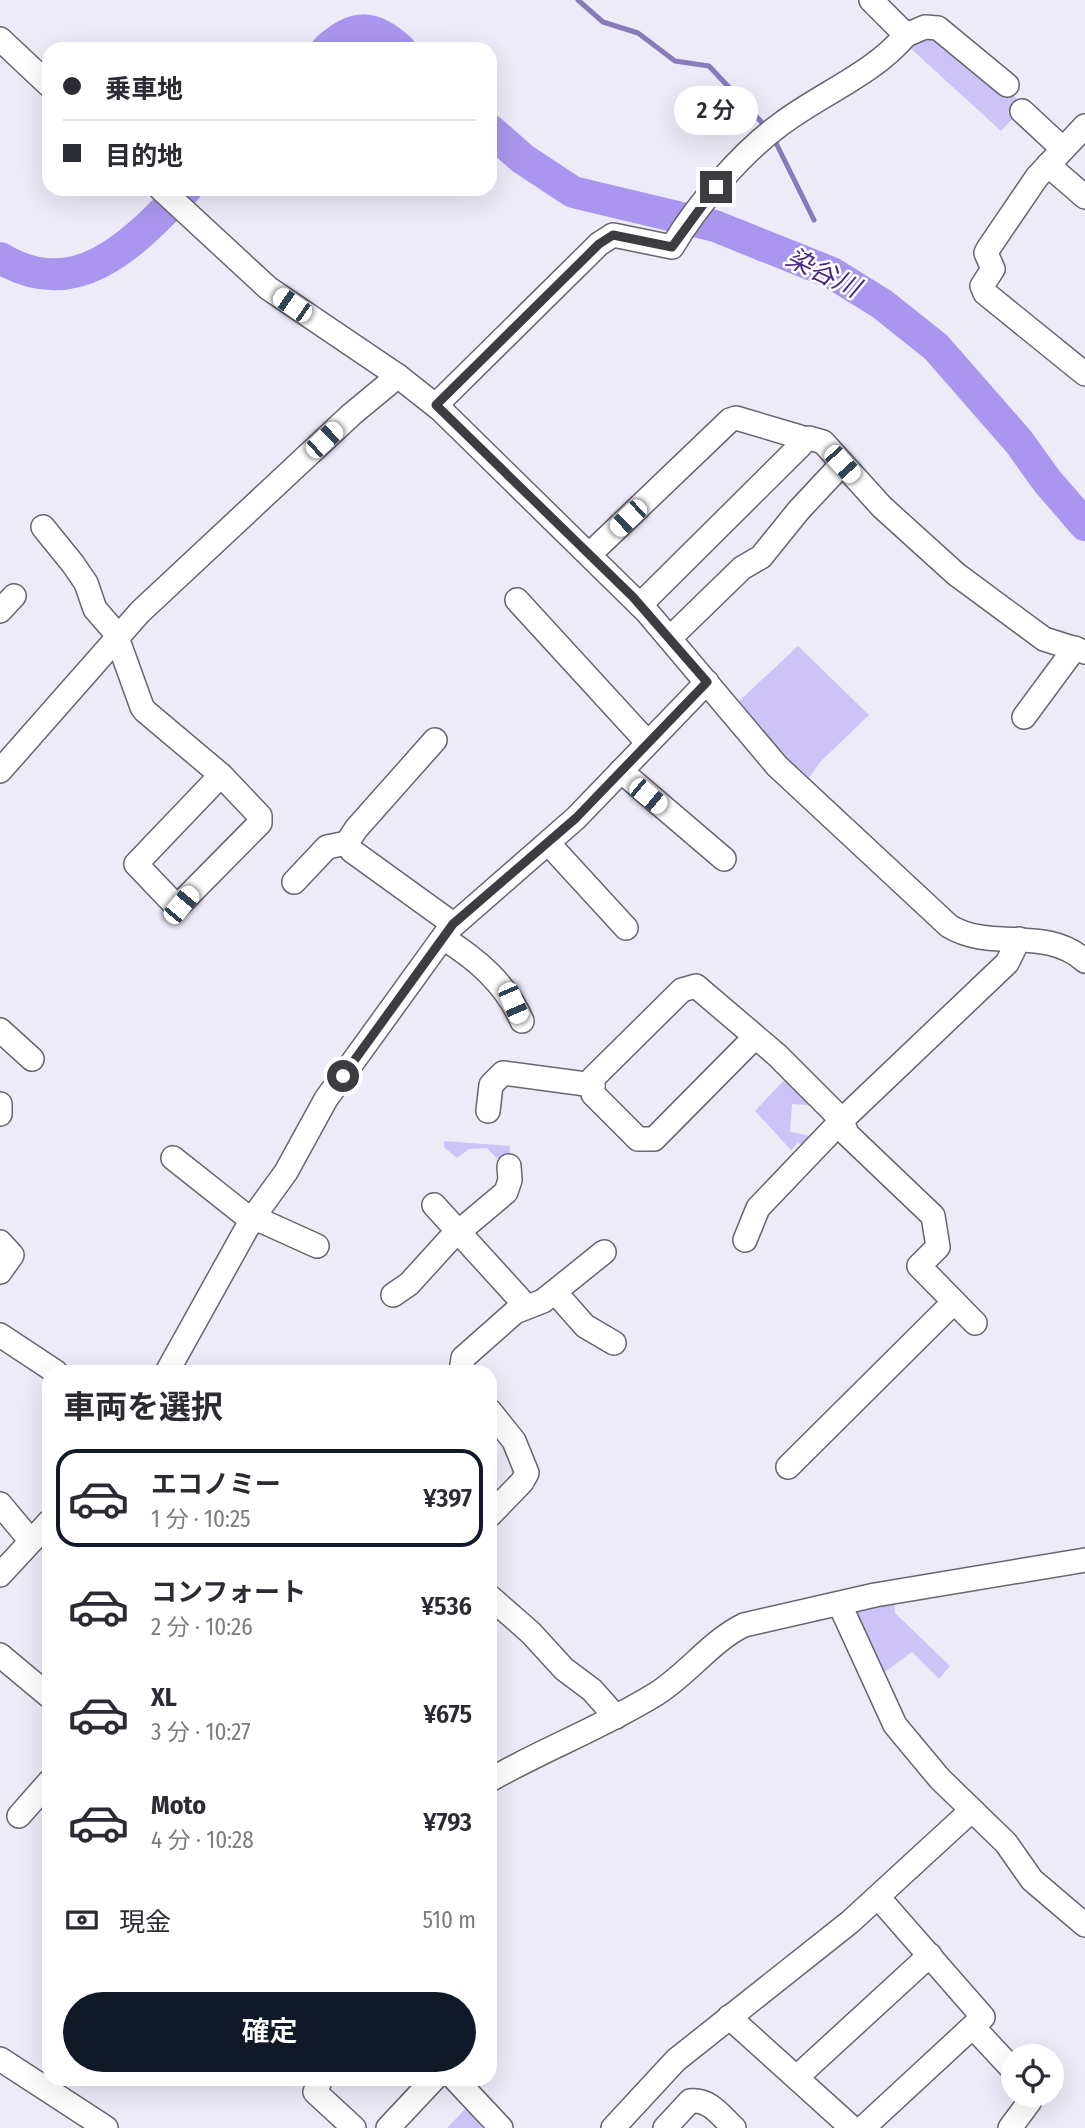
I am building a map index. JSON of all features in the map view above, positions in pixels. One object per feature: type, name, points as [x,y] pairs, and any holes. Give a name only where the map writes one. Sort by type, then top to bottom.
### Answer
[{"type":"street","points":[[870,0],[906,34]]},
{"type":"street","points":[[436,405],[608,237],[622,236],[672,247],[702,203],[780,124],[875,65],[906,34],[925,27],[938,28],[1007,85]]},
{"type":"street","points":[[0,39],[42,78]]},
{"type":"street","points":[[1021,111],[1085,197]]},
{"type":"street","points":[[1085,127],[1030,186],[986,253],[993,269],[983,283],[982,290],[1085,374]]},
{"type":"street","points":[[168,196],[268,288],[436,405],[640,605],[777,766],[949,926],[965,936],[1058,943],[1085,961]]},
{"type":"street","points":[[0,771],[140,612],[221,535],[398,376]]},
{"type":"street","points":[[590,554],[730,420],[736,418],[794,433],[802,440]]},
{"type":"street","points":[[640,605],[794,453],[802,440],[809,438],[823,442],[892,517],[956,575],[1044,639],[1080,650],[1024,717]]},
{"type":"street","points":[[670,638],[742,568],[761,557],[799,510],[842,464]]},
{"type":"street","points":[[43,527],[86,583],[91,602],[115,632],[116,641],[142,707],[221,775],[260,816],[260,823],[177,907],[136,864],[221,775]]},
{"type":"street","points":[[517,600],[648,743]]},
{"type":"street","points":[[171,1365],[251,1219],[286,1172],[326,1099],[448,931],[548,843],[707,682]]},
{"type":"street","points":[[294,882],[327,847],[347,843],[356,829],[435,740]]},
{"type":"street","points":[[621,771],[724,859]]},
{"type":"street","points":[[347,843],[352,851],[448,931],[513,1003],[522,1021]]},
{"type":"street","points":[[548,843],[626,928]]},
{"type":"street","points":[[745,1240],[758,1208],[842,1120],[1007,962],[1019,939]]},
{"type":"street","points":[[754,1038],[654,1139],[638,1139],[593,1094],[593,1078],[682,990],[696,986],[776,1055],[842,1120],[847,1134],[933,1216],[938,1247],[919,1266],[975,1323]]},
{"type":"street","points":[[0,1030],[32,1059]]},
{"type":"street","points":[[488,1111],[491,1085],[503,1073],[593,1085]]},
{"type":"street","points":[[0,1104],[0,1114]]},
{"type":"street","points":[[173,1158],[251,1219],[317,1246]]},
{"type":"street","points":[[393,1295],[409,1284],[449,1240],[460,1234],[506,1192],[510,1180],[509,1166]]},
{"type":"street","points":[[433,1205],[527,1307]]},
{"type":"street","points":[[0,1242],[12,1255],[0,1272]]},
{"type":"street","points":[[461,1365],[467,1354],[515,1312],[555,1292],[604,1252]]},
{"type":"street","points":[[555,1292],[585,1326],[614,1343]]},
{"type":"street","points":[[788,1467],[954,1302]]},
{"type":"street","points":[[0,1335],[46,1365]]},
{"type":"street","points":[[497,1420],[514,1441],[527,1472],[522,1482],[497,1507]]},
{"type":"street","points":[[0,1504],[31,1541]]},
{"type":"street","points":[[0,1575],[42,1529]]},
{"type":"street","points":[[497,1776],[616,1717],[674,1682],[721,1640],[744,1625],[874,1595],[1085,1560]]},
{"type":"street","points":[[497,1603],[531,1633],[564,1669],[592,1690],[616,1717]]},
{"type":"street","points":[[840,1605],[895,1725],[940,1779],[1006,1843],[1032,1880],[1085,1925]]},
{"type":"street","points":[[0,1655],[42,1690]]},
{"type":"street","points":[[19,1816],[42,1794]]},
{"type":"street","points":[[613,2128],[664,2071],[878,1897],[972,1810]]},
{"type":"street","points":[[863,2128],[981,2020],[981,2012],[878,1897]]},
{"type":"street","points":[[797,2077],[930,1955]]},
{"type":"street","points":[[729,2017],[852,2128]]},
{"type":"street","points":[[974,2028],[1001,2057]]},
{"type":"street","points":[[0,2059],[42,2079]]},
{"type":"street","points":[[51,2086],[106,2128]]},
{"type":"street","points":[[318,2086],[315,2092],[354,2128]]},
{"type":"street","points":[[388,2128],[427,2086]]},
{"type":"street","points":[[461,2086],[500,2128]]},
{"type":"street","points":[[665,2128],[690,2101],[699,2101],[709,2105],[734,2128]]},
{"type":"street","points":[[1010,2128],[1026,2107]]},
{"type":"shaded area","points":[[915,35],[946,36],[1025,106],[1001,131],[907,45]]},
{"type":"shaded area","points":[[798,646],[869,715],[820,762],[804,785],[736,704]]},
{"type":"shaded area","points":[[787,1077],[816,1106],[792,1104],[790,1132],[816,1137],[806,1149],[798,1142],[791,1150],[755,1111]]},
{"type":"shaded area","points":[[444,1141],[510,1146],[509,1166],[504,1166],[487,1148],[469,1149],[457,1158],[444,1147]]},
{"type":"shaded area","points":[[894,1598],[895,1613],[950,1666],[939,1679],[912,1652],[879,1676],[852,1609]]},
{"type":"shaded area","points":[[468,2106],[485,2124],[481,2128],[447,2128]]},
{"type":"waterway","points":[[578,0],[603,22],[638,33],[675,61],[709,66],[768,129]]},
{"type":"waterway","name":"染谷川","points":[[336,42],[355,31],[364,30],[372,31],[391,42]]},
{"type":"waterway","name":"染谷川","points":[[497,136],[523,159],[573,192],[715,226],[832,273],[882,304],[936,347],[1019,442],[1047,481],[1085,525]]},
{"type":"waterway","points":[[776,143],[814,220]]},
{"type":"waterway","name":"染谷川","points":[[0,258],[28,271],[55,274],[80,271],[103,261],[125,246],[179,196]]},
{"type":"route","points":[[343,1076],[453,924],[576,818],[707,682],[648,612],[436,405],[599,244],[613,235],[672,247],[707,195],[716,187]]}]
